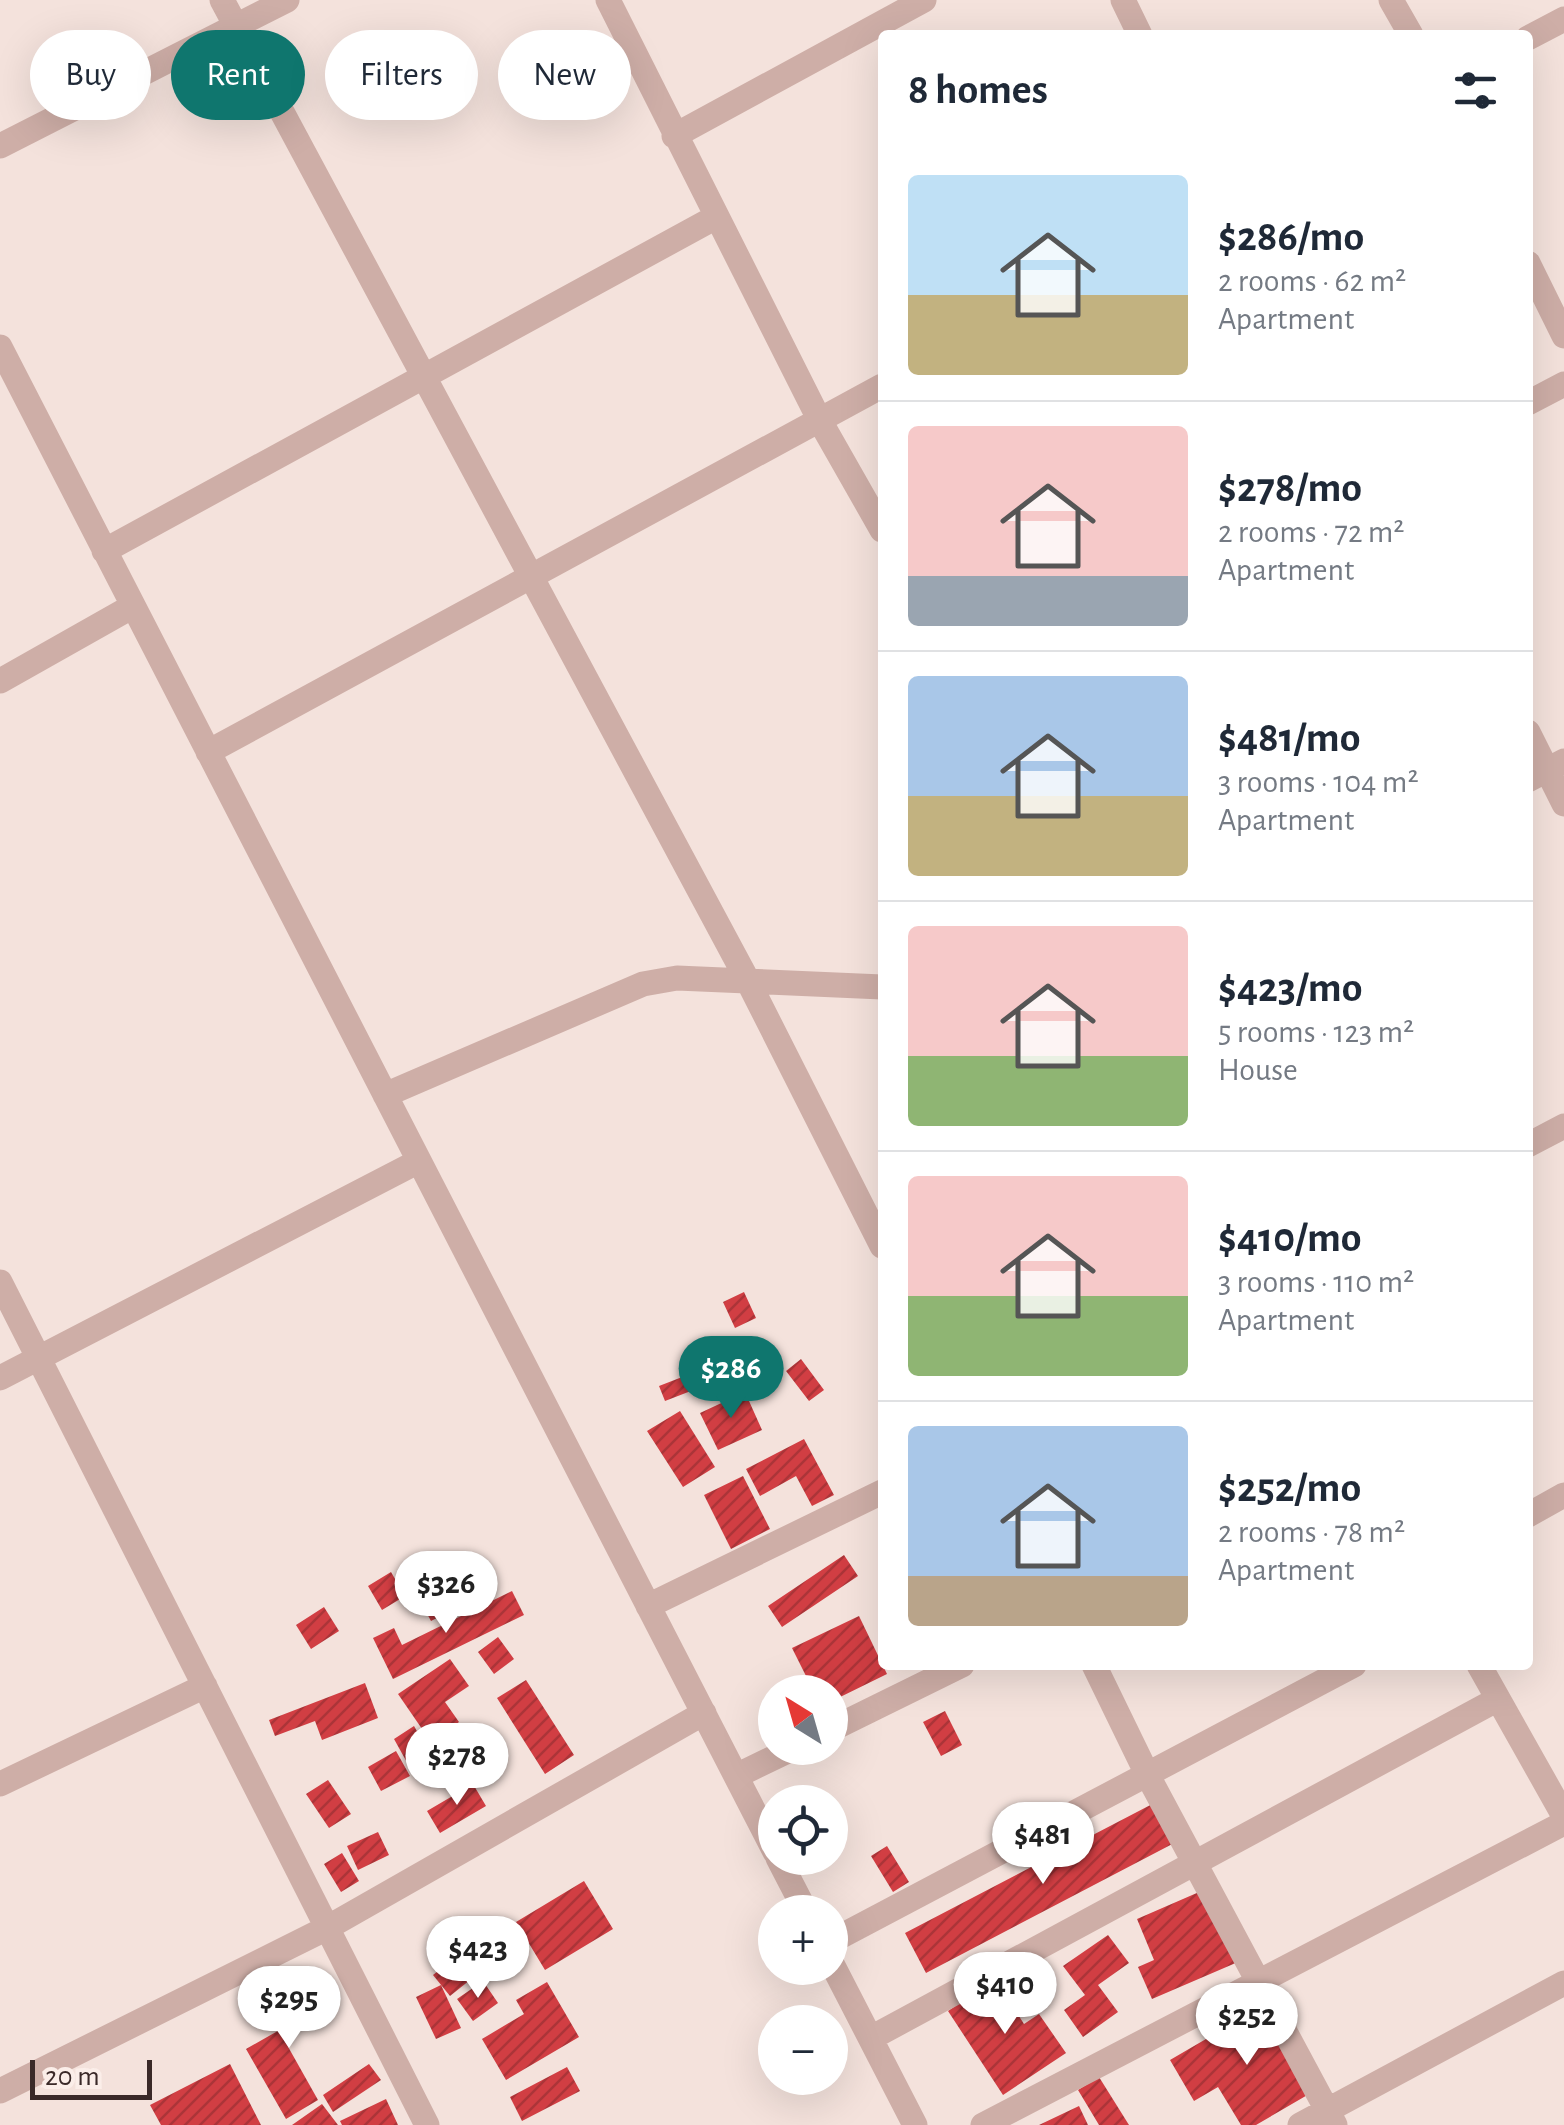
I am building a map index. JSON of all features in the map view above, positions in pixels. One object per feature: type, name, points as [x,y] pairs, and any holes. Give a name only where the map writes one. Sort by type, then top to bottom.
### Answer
[{"type":"street","points":[[222,0],[530,581],[749,983],[878,1238]]},
{"type":"street","points":[[0,146],[237,29],[287,0]]},
{"type":"street","points":[[608,0],[820,421],[878,523]]},
{"type":"street","points":[[674,136],[924,0]]},
{"type":"street","points":[[1123,0],[1138,30]]},
{"type":"street","points":[[1390,0],[1408,30]]},
{"type":"street","points":[[1533,35],[1564,19]]},
{"type":"street","points":[[104,550],[716,217]]},
{"type":"street","points":[[1533,273],[1564,336]]},
{"type":"street","points":[[0,347],[758,1819]]},
{"type":"street","points":[[1533,400],[1564,384]]},
{"type":"street","points":[[208,752],[530,581],[878,388]]},
{"type":"street","points":[[0,681],[133,606]]},
{"type":"street","points":[[1533,743],[1564,804]]},
{"type":"street","points":[[384,1094],[642,984],[677,978],[878,987]]},
{"type":"street","points":[[1533,1142],[1564,1126]]},
{"type":"street","points":[[0,1378],[419,1161]]},
{"type":"street","points":[[0,1282],[427,2125]]},
{"type":"street","points":[[648,1606],[878,1494]]},
{"type":"street","points":[[1533,1512],[1564,1495]]},
{"type":"street","points":[[848,1721],[952,1670]]},
{"type":"street","points":[[1096,1670],[1146,1774],[1331,2117]]},
{"type":"street","points":[[848,1932],[1344,1670]]},
{"type":"street","points":[[983,2125],[1564,1819],[1482,1670]]},
{"type":"street","points":[[0,1784],[205,1686]]},
{"type":"street","points":[[870,2038],[1498,1699]]},
{"type":"street","points":[[0,2092],[325,1928],[704,1713]]},
{"type":"street","points":[[736,1776],[759,1765]]},
{"type":"street","points":[[1300,2125],[1331,2117],[1564,1984]]},
{"type":"street","points":[[843,1985],[916,2125]]},
{"type":"building","points":[[744,1292],[756,1318],[735,1328],[723,1302]]},
{"type":"building","points":[[801,1359],[824,1390],[809,1401],[786,1371]]},
{"type":"building","points":[[690,1374],[696,1389],[665,1401],[659,1386]]},
{"type":"building","points":[[745,1392],[762,1430],[718,1450],[700,1413]]},
{"type":"building","points":[[680,1411],[715,1467],[683,1487],[647,1431]]},
{"type":"building","points":[[804,1439],[834,1495],[812,1506],[796,1476],[760,1496],[746,1469]]},
{"type":"building","points":[[743,1476],[770,1529],[731,1549],[704,1495]]},
{"type":"building","points":[[844,1555],[858,1576],[782,1627],[768,1606]]},
{"type":"building","points":[[391,1572],[405,1596],[382,1610],[368,1586]]},
{"type":"building","points":[[447,1584],[458,1607],[431,1621],[419,1599]]},
{"type":"building","points":[[512,1591],[524,1615],[393,1679],[373,1638],[394,1628],[402,1645]]},
{"type":"building","points":[[324,1607],[339,1631],[311,1649],[296,1625]]},
{"type":"building","points":[[859,1616],[878,1655],[878,1670],[887,1674],[848,1693],[848,1675],[806,1675],[792,1648]]},
{"type":"building","points":[[498,1637],[514,1659],[494,1674],[478,1652]]},
{"type":"building","points":[[450,1659],[469,1686],[445,1702],[459,1722],[431,1742],[398,1694]]},
{"type":"building","points":[[526,1680],[574,1755],[545,1774],[497,1698]]},
{"type":"building","points":[[365,1683],[378,1718],[322,1740],[315,1721],[275,1736],[269,1720]]},
{"type":"building","points":[[945,1711],[962,1745],[941,1756],[923,1722]]},
{"type":"building","points":[[414,1726],[430,1754],[409,1766],[394,1739]]},
{"type":"building","points":[[460,1727],[487,1771],[465,1783],[439,1739]]},
{"type":"building","points":[[396,1751],[410,1776],[381,1791],[368,1767]]},
{"type":"building","points":[[328,1780],[351,1814],[329,1828],[306,1794]]},
{"type":"building","points":[[473,1784],[486,1806],[440,1833],[427,1811]]},
{"type":"building","points":[[1160,1800],[1180,1840],[926,1973],[905,1933]]},
{"type":"building","points":[[378,1832],[389,1855],[358,1870],[347,1846]]},
{"type":"building","points":[[887,1846],[909,1882],[893,1892],[871,1856]]},
{"type":"building","points":[[342,1853],[359,1881],[341,1892],[324,1864]]},
{"type":"building","points":[[584,1881],[613,1929],[545,1970],[516,1922]]},
{"type":"building","points":[[1206,1889],[1238,1962],[1152,1999],[1138,1967],[1154,1960],[1137,1919]]},
{"type":"building","points":[[1108,1935],[1129,1963],[1098,1985],[1118,2012],[1083,2037],[1064,2010],[1085,1995],[1063,1966]]},
{"type":"building","points":[[473,1943],[490,1964],[450,1996],[433,1975]]},
{"type":"building","points":[[995,1979],[1024,2024],[1039,2014],[1066,2053],[1003,2095],[948,2011]]},
{"type":"building","points":[[483,1981],[498,2003],[473,2021],[457,1999]]},
{"type":"building","points":[[317,1982],[332,2008],[282,2036],[318,2100],[286,2119],[246,2049],[283,2028],[271,2008]]},
{"type":"building","points":[[547,1982],[579,2037],[506,2080],[482,2039],[524,2014],[516,2000]]},
{"type":"building","points":[[441,1985],[461,2028],[436,2039],[416,1997]]},
{"type":"building","points":[[1266,2004],[1316,2090],[1256,2125],[1241,2125],[1218,2087],[1194,2101],[1170,2060]]},
{"type":"building","points":[[230,2064],[261,2125],[161,2125],[150,2105]]},
{"type":"building","points":[[369,2064],[381,2080],[333,2112],[323,2095]]},
{"type":"building","points":[[567,2067],[580,2091],[522,2121],[510,2097]]},
{"type":"building","points":[[1099,2077],[1129,2125],[1099,2125],[1078,2090]]},
{"type":"building","points":[[386,2099],[398,2125],[342,2125],[340,2121]]},
{"type":"building","points":[[322,2104],[338,2125],[292,2125]]},
{"type":"building","points":[[1079,2106],[1088,2125],[1039,2125]]}]
